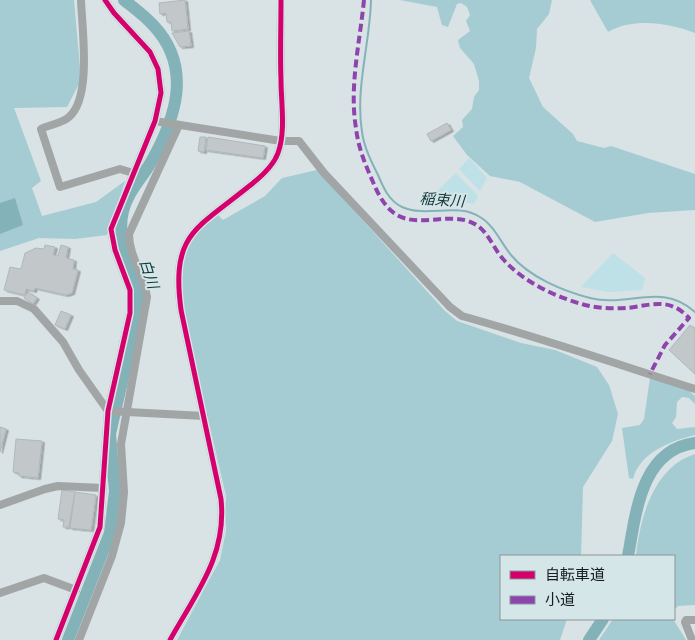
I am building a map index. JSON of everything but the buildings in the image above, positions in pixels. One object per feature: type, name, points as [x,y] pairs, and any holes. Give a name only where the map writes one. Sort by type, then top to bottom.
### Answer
[{"type":"street","points":[[81,0],[84,81],[76,108],[69,118],[41,129],[60,187],[120,170],[133,173]]},
{"type":"street","points":[[56,640],[100,527],[108,411],[131,300],[127,280],[114,250],[112,229],[155,121],[161,93],[160,78],[155,60],[114,13],[106,0]]},
{"type":"street","points":[[170,640],[215,558],[223,528],[221,499],[181,310],[177,273],[181,254],[194,230],[270,166],[278,154],[281,141],[281,0]]},
{"type":"street","points":[[155,121],[281,141],[299,141],[324,173],[450,307],[462,316],[552,341],[601,360],[695,389]]},
{"type":"street","points":[[79,640],[112,556],[121,523],[124,492],[121,444],[147,297],[131,250],[129,234],[179,125]]},
{"type":"street","points":[[0,301],[17,301],[34,309],[63,342],[79,370],[108,411]]},
{"type":"street","points":[[108,411],[127,410],[204,416]]},
{"type":"street","points":[[0,505],[51,488],[103,488]]},
{"type":"street","points":[[0,593],[44,578],[76,590]]},
{"type":"street","points":[[692,640],[685,622],[686,620],[695,620]]},
{"type":"shaded area","points":[[0,0],[74,0],[81,80],[67,107],[14,108],[41,181],[32,188],[42,216],[96,202],[125,181],[107,235],[75,239],[39,238],[0,251]]},
{"type":"shaded area","points":[[400,0],[552,0],[549,14],[537,29],[536,48],[529,78],[543,107],[573,134],[577,141],[604,148],[611,146],[695,174],[695,210],[648,213],[595,222],[520,182],[490,176],[467,155],[453,136],[463,127],[462,120],[472,109],[474,97],[479,90],[479,81],[474,64],[460,48],[458,40],[470,31],[466,21],[470,15],[467,7],[461,3],[457,4],[448,27],[442,25],[437,7]]},
{"type":"shaded area","points":[[590,0],[695,0],[695,33],[663,24],[651,23],[629,24],[608,32]]},
{"type":"shaded area","points":[[469,158],[487,178],[480,191],[459,169]]},
{"type":"shaded area","points":[[317,170],[445,311],[457,321],[521,343],[555,350],[597,367],[609,385],[618,414],[612,441],[583,487],[581,555],[500,555],[500,620],[567,620],[560,640],[177,640],[220,560],[226,531],[226,496],[190,339],[180,278],[182,262],[189,246],[200,230],[218,215],[223,220],[265,196],[282,178]]},
{"type":"shaded area","points":[[456,173],[478,196],[474,204],[458,201],[425,203]]},
{"type":"shaded area","points":[[15,198],[23,225],[0,234],[0,203]]},
{"type":"shaded area","points":[[613,253],[645,278],[642,290],[609,292],[581,287]]},
{"type":"shaded area","points":[[650,378],[687,389],[695,396],[695,404],[689,398],[682,397],[677,402],[676,417],[672,423],[677,429],[695,427],[695,435],[667,444],[649,455],[642,462],[633,479],[629,478],[622,428],[640,425],[644,419]]},
{"type":"shaded area","points":[[695,454],[695,605],[678,606],[675,609],[675,555],[636,555],[641,525],[652,495],[659,482],[669,470]]},
{"type":"shaded area","points":[[612,620],[674,620],[686,640],[599,640]]},
{"type":"waterway","name":"白川","points":[[68,640],[110,533],[115,491],[110,434],[140,303],[124,246],[121,223],[123,211],[131,191],[160,145],[173,110],[176,93],[177,75],[173,58],[165,41],[150,22],[124,0]]},
{"type":"waterway","name":"稲束川","points":[[371,0],[360,99],[360,115],[364,143],[370,159],[384,189],[393,201],[402,207],[412,210],[462,211],[480,217],[485,220],[518,263],[547,282],[569,291],[590,298],[604,300],[644,297],[670,298],[682,303],[695,312]]},
{"type":"waterway","points":[[628,555],[638,503],[652,470],[663,458],[677,448],[695,443]]},
{"type":"waterway","points":[[589,640],[602,620]]},
{"type":"marked path","points":[[364,0],[354,80],[354,112],[362,155],[375,187],[385,205],[397,215],[406,219],[459,219],[469,221],[485,233],[503,259],[520,275],[541,288],[574,302],[605,308],[663,304],[678,309],[689,318],[665,345],[650,374]]},
{"type":"cycle path","points":[[56,640],[100,527],[108,411],[130,313],[130,290],[115,250],[111,229],[155,121],[161,93],[158,69],[150,52],[114,13],[105,0]]},
{"type":"cycle path","points":[[170,640],[208,573],[219,538],[222,519],[221,499],[181,310],[180,265],[184,249],[191,236],[214,214],[253,184],[269,168],[278,153],[282,136],[281,0]]}]
